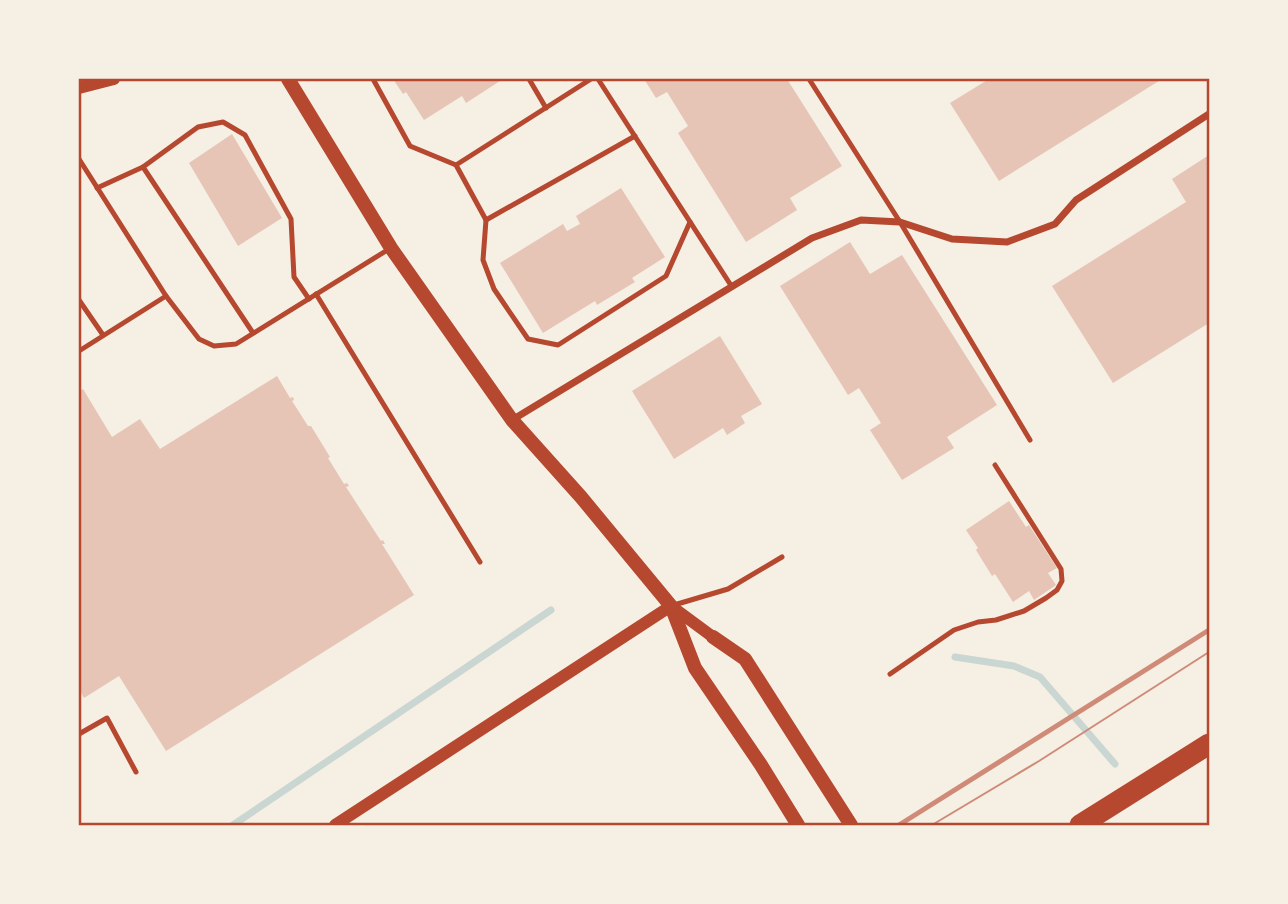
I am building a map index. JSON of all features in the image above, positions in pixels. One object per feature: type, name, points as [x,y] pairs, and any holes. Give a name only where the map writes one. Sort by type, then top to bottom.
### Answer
[{"type":"highway","points":[[1080,825],[1209,744]]},
{"type":"main road","points":[[288,79],[391,248],[512,420],[671,606],[695,668],[798,825]]},
{"type":"main road","points":[[713,636],[745,659],[851,825]]},
{"type":"street","points":[[79,88],[114,79]]},
{"type":"street","points":[[512,420],[813,238],[861,220],[900,222],[952,239],[1007,242],[1055,224],[1076,200],[1209,114]]},
{"type":"street","points":[[335,825],[671,606],[713,636]]},
{"type":"lane","points":[[373,79],[410,146],[456,165],[486,219],[483,260],[494,289],[528,339],[558,345],[666,276],[690,222]]},
{"type":"lane","points":[[528,79],[546,108]]},
{"type":"lane","points":[[456,165],[591,79]]},
{"type":"lane","points":[[598,79],[732,287]]},
{"type":"lane","points":[[809,79],[900,222],[1030,440]]},
{"type":"lane","points":[[97,188],[143,167],[198,127],[223,122],[245,135],[290,219],[294,277],[309,299]]},
{"type":"lane","points":[[486,219],[635,136]]},
{"type":"lane","points":[[79,159],[166,296],[199,339],[214,346],[236,344],[391,248]]},
{"type":"lane","points":[[143,167],[253,334]]},
{"type":"lane","points":[[316,294],[480,562]]},
{"type":"lane","points":[[79,351],[166,296]]},
{"type":"lane","points":[[79,300],[103,335]]},
{"type":"lane","points":[[890,674],[954,631],[1024,611],[1057,590],[1062,581],[1061,569],[995,465]]},
{"type":"lane","points":[[671,606],[728,589],[782,557]]},
{"type":"lane","points":[[79,734],[107,718],[136,772]]},
{"type":"building","points":[[393,79],[503,79],[466,103],[462,96],[424,120],[406,92],[403,94]]},
{"type":"building","points":[[644,79],[787,79],[842,166],[790,198],[797,210],[746,242],[678,133],[688,126],[667,92],[656,98]]},
{"type":"building","points":[[989,79],[1162,79],[999,181],[950,103]]},
{"type":"building","points":[[232,134],[282,218],[238,246],[189,163]]},
{"type":"building","points":[[1209,155],[1209,323],[1113,383],[1052,286],[1186,202],[1172,179]]},
{"type":"building","points":[[621,188],[665,257],[632,278],[635,282],[597,305],[595,301],[543,333],[500,263],[563,224],[567,231],[580,224],[576,216]]},
{"type":"building","points":[[850,242],[870,274],[902,255],[997,405],[947,437],[954,448],[902,480],[870,430],[881,423],[859,388],[848,395],[780,286]]},
{"type":"building","points":[[720,336],[762,404],[741,416],[745,423],[727,435],[723,428],[674,459],[632,391]]},
{"type":"building","points":[[277,376],[290,398],[293,397],[292,401],[308,426],[311,426],[344,484],[347,483],[349,486],[346,487],[381,541],[383,540],[385,544],[382,544],[414,595],[166,751],[119,676],[84,698],[79,689],[79,391],[83,389],[112,437],[140,419],[160,449]]},
{"type":"building","points":[[1009,501],[1026,527],[1029,525],[1057,568],[1048,573],[1056,585],[1034,600],[1029,591],[1013,602],[995,574],[992,576],[966,530]]},
{"type":"waterway","points":[[233,825],[551,610]]},
{"type":"waterway","points":[[955,657],[1014,666],[1040,677],[1115,764]]},
{"type":"tram line","points":[[932,825],[1039,761],[1209,652]]},
{"type":"railway","points":[[899,825],[1209,630]]}]
